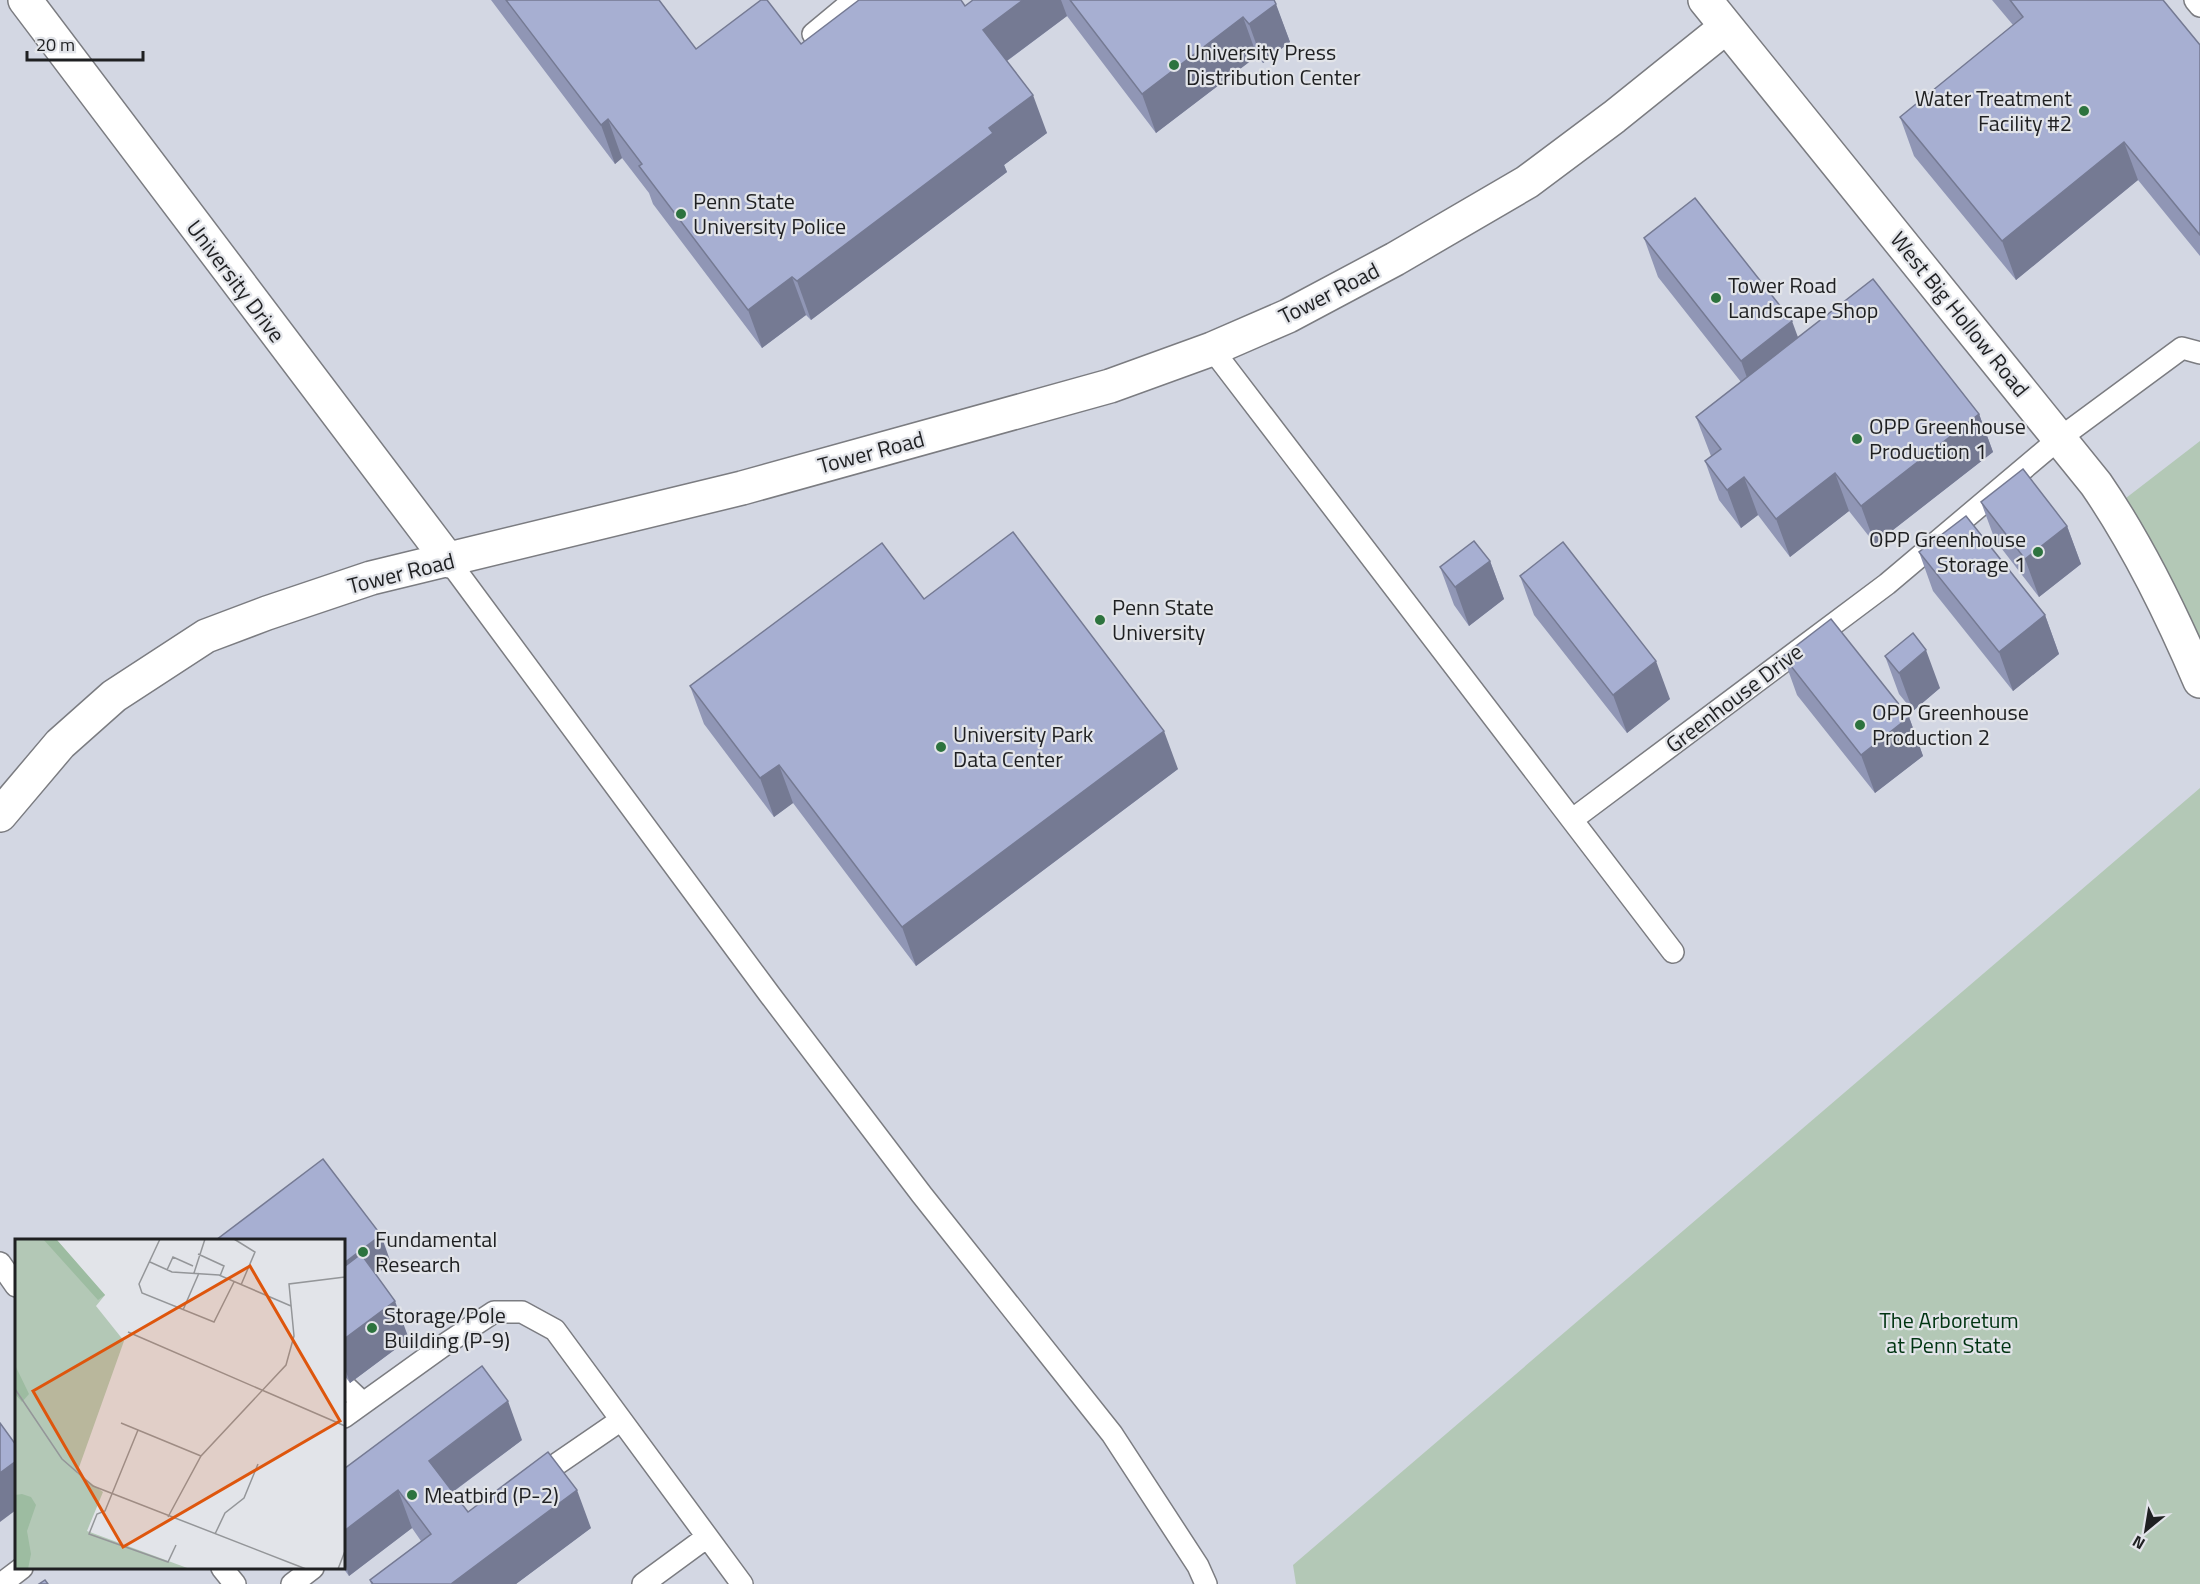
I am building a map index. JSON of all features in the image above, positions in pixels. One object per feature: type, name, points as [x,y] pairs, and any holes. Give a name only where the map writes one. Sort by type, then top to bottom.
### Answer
[{"type":"street","name":"University Drive","points":[[25,0],[449,561]]},
{"type":"street","name":"West Big Hollow Road","points":[[1705,0],[2060,438],[2113,508],[2160,594],[2200,681]]},
{"type":"street","name":"Tower Road","points":[[0,815],[60,744],[114,696],[206,636],[371,578],[449,561],[742,488],[1110,386],[1212,349],[1288,315],[1395,259],[1509,192],[1614,117],[1726,27]]},
{"type":"lane","points":[[813,34],[854,0]]},
{"type":"lane","points":[[2195,0],[2200,6]]},
{"type":"lane","name":"Greenhouse Drive","points":[[1573,819],[1887,584],[2060,438],[2182,348],[2200,353]]},
{"type":"lane","points":[[1212,349],[1673,952]]},
{"type":"lane","points":[[449,561],[922,1195],[1112,1434],[1198,1566],[1206,1584]]},
{"type":"lane","points":[[0,1263],[15,1285]]},
{"type":"lane","points":[[345,1416],[494,1312],[522,1312],[555,1330],[742,1584]]},
{"type":"lane","points":[[345,1386],[363,1403]]},
{"type":"lane","points":[[523,1487],[621,1420]]},
{"type":"lane","points":[[643,1584],[707,1537]]},
{"type":"lane","points":[[1,1584],[21,1569]]},
{"type":"lane","points":[[223,1569],[235,1584]]},
{"type":"lane","points":[[292,1584],[312,1569]]},
{"type":"shaded area","name":"Penn State University","points":[[0,0],[2200,0],[2200,1584],[0,1584]]},
{"type":"green space","points":[[2200,441],[2200,681],[2113,508]]},
{"type":"green space","name":"The Arboretum at Penn State","points":[[2200,788],[2200,1584],[1296,1584],[1293,1565]]},
{"type":"building","points":[[506,0],[659,0],[696,49],[761,0],[767,0],[801,44],[859,0],[961,0],[965,6],[973,0],[1023,0],[983,30],[1033,95],[989,128],[993,133],[797,281],[792,277],[748,310],[639,166],[642,164],[608,119],[601,125]]},
{"type":"building","points":[[1070,0],[1274,0],[1276,4],[1249,24],[1243,17],[1142,94]]},
{"type":"building","name":"Water Treatment Facility #2","points":[[2010,0],[2163,0],[2200,45],[2200,235],[2124,142],[2002,241],[1900,117],[2023,17]]},
{"type":"building","name":"Tower Road Landscape Shop","points":[[1695,198],[1792,321],[1741,361],[1644,238]]},
{"type":"building","name":"OPP Greenhouse Production 1","points":[[1873,279],[1979,414],[1861,506],[1835,473],[1776,519],[1744,477],[1727,490],[1705,461],[1721,449],[1696,417]]},
{"type":"building","points":[[2023,469],[2067,526],[2025,559],[1981,502]]},
{"type":"building","points":[[1966,516],[2045,615],[1999,652],[1919,552]]},
{"type":"building","name":"University Park Data Center","points":[[1013,532],[1164,731],[902,927],[779,765],[760,778],[690,686],[882,543],[924,599]]},
{"type":"building","points":[[1474,541],[1490,561],[1455,587],[1440,567]]},
{"type":"building","points":[[1563,542],[1656,661],[1613,695],[1520,576]]},
{"type":"building","points":[[1831,619],[1909,717],[1861,755],[1783,656]]},
{"type":"building","points":[[1913,633],[1926,650],[1899,673],[1885,656]]},
{"type":"building","points":[[323,1159],[381,1235],[345,1262],[345,1239],[217,1239]]},
{"type":"building","points":[[361,1254],[395,1301],[345,1338],[345,1266]]},
{"type":"building","points":[[482,1366],[508,1401],[429,1461],[468,1512],[548,1452],[577,1490],[451,1584],[373,1584],[370,1580],[431,1534],[398,1490],[345,1530],[345,1468]]},
{"type":"building","points":[[0,1423],[15,1444],[15,1462],[0,1473]]},
{"type":"place","name":"University Press Distribution Center","points":[[1174,65]]},
{"type":"place","name":"Water Treatment Facility #2","points":[[2084,111]]},
{"type":"place","name":"Penn State University Police","points":[[681,214]]},
{"type":"place","name":"Tower Road Landscape Shop","points":[[1716,298]]},
{"type":"place","name":"OPP Greenhouse Production 1","points":[[1857,439]]},
{"type":"place","name":"OPP Greenhouse Storage 1","points":[[2038,552]]},
{"type":"place","name":"Penn State University","points":[[1100,620]]},
{"type":"place","name":"OPP Greenhouse Production 2","points":[[1860,725]]},
{"type":"place","name":"University Park Data Center","points":[[941,747]]},
{"type":"place","name":"Fundamental Research","points":[[363,1252]]},
{"type":"place","name":"Storage/Pole Building (P-9)","points":[[372,1328]]},
{"type":"place","name":"Meatbird (P-2)","points":[[412,1495]]}]
